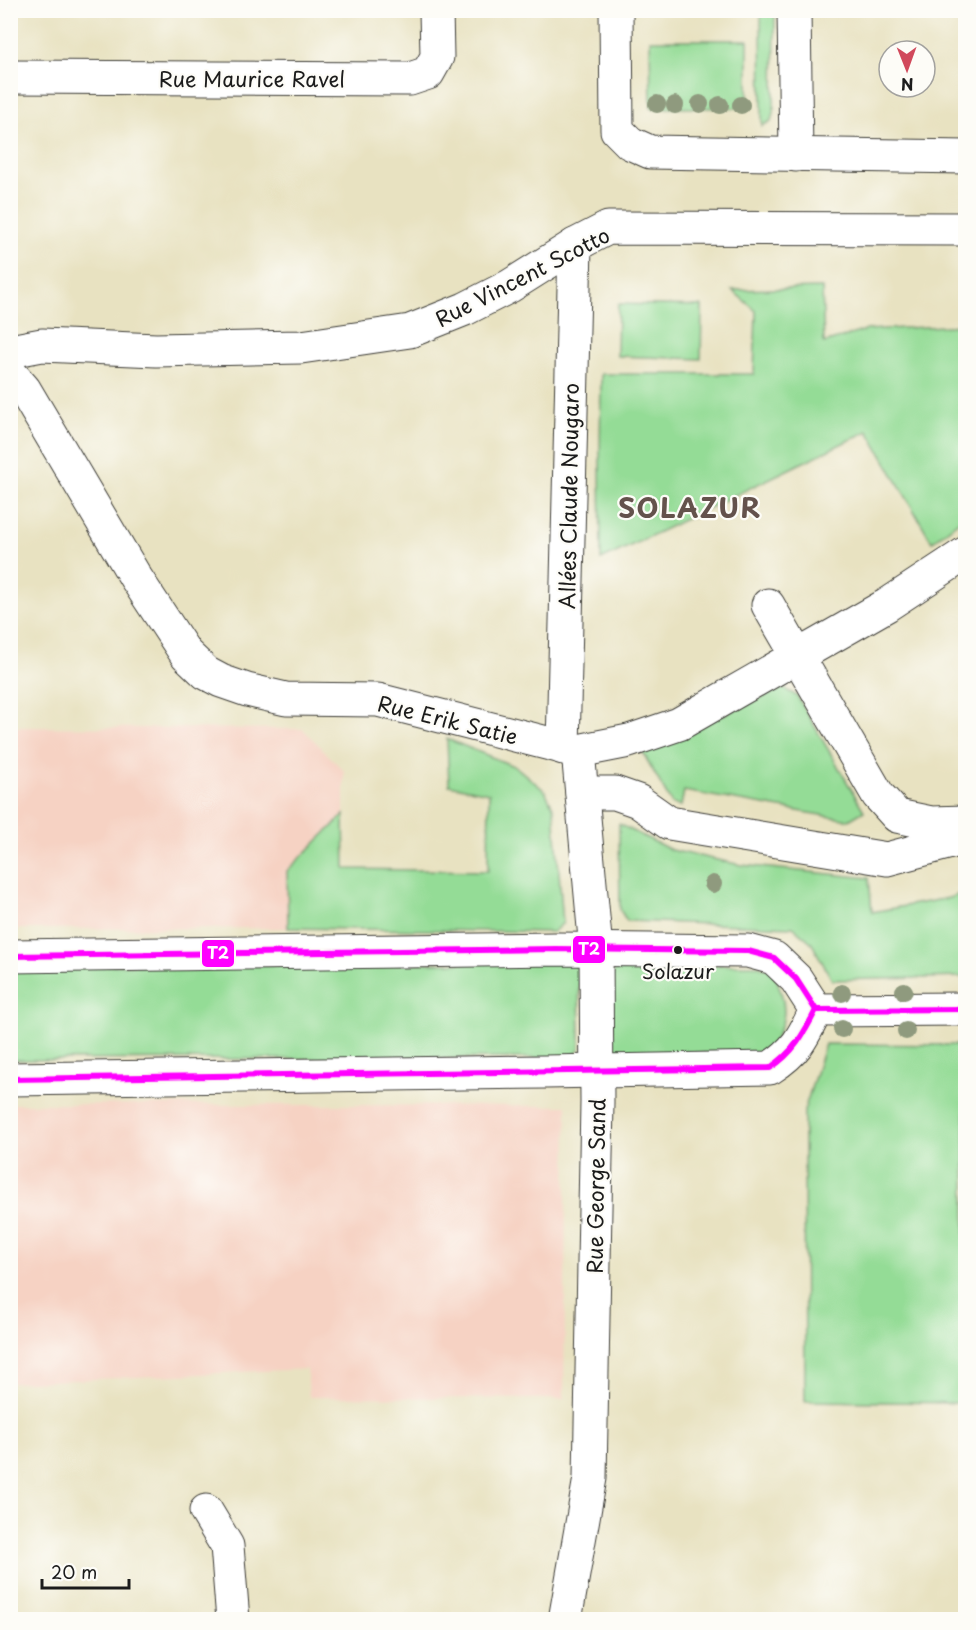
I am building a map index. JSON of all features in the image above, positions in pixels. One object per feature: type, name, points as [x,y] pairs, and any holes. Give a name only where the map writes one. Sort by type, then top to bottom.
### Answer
[{"type":"street","name":"Rue Maurice Ravel","points":[[10,77],[410,79],[428,73],[437,57],[436,10]]},
{"type":"street","points":[[616,10],[617,129],[630,143],[650,152],[966,157]]},
{"type":"street","points":[[794,10],[796,155]]},
{"type":"street","name":"Rue Vincent Scotto","points":[[10,351],[42,345],[156,350],[301,347],[410,331],[475,304],[510,286],[575,245],[608,228],[966,229]]},
{"type":"street","name":"Allées Claude Nougaro","points":[[570,749],[575,245]]},
{"type":"street","name":"Rue Erik Satie","points":[[10,373],[24,389],[136,578],[186,654],[206,673],[221,681],[286,699],[378,700],[570,749],[629,741],[679,724],[887,605],[966,553]]},
{"type":"street","points":[[768,605],[878,795],[897,816],[931,823],[966,822]]},
{"type":"street","name":"Rue George Sand","points":[[565,1620],[590,1478],[597,1072],[596,950],[582,793],[570,749]]},
{"type":"street","points":[[582,793],[615,793],[638,801],[669,823],[887,859],[966,838]]},
{"type":"street","points":[[10,956],[596,950],[748,951],[774,958],[796,979],[816,1010]]},
{"type":"street","points":[[816,1010],[966,1008]]},
{"type":"street","points":[[10,1079],[770,1068],[785,1059],[799,1044],[816,1010]]},
{"type":"street","points":[[206,1511],[227,1546],[233,1620]]},
{"type":"shaded area","points":[[11,727],[303,729],[344,771],[344,815],[287,871],[288,928],[11,929]]},
{"type":"shaded area","points":[[11,1104],[567,1106],[564,1399],[309,1397],[307,1369],[11,1383]]},
{"type":"green space","points":[[761,11],[775,11],[774,108],[771,121],[762,126]]},
{"type":"green space","points":[[650,40],[748,40],[748,108],[651,108]]},
{"type":"green space","points":[[822,288],[824,343],[866,330],[965,325],[965,516],[932,542],[868,431],[601,560],[601,374],[754,374],[756,311],[732,290]]},
{"type":"green space","points":[[618,304],[702,306],[701,359],[617,356]]},
{"type":"green space","points":[[783,688],[797,696],[864,811],[849,820],[684,791],[681,806],[672,804],[642,751]]},
{"type":"green space","points":[[447,739],[516,767],[545,791],[554,809],[563,923],[553,932],[288,928],[287,871],[344,815],[345,869],[488,871],[489,793],[449,785]]},
{"type":"green space","points":[[619,824],[671,850],[741,865],[869,878],[872,912],[949,898],[965,892],[965,977],[832,980],[811,942],[793,927],[627,921],[620,910]]},
{"type":"green space","points":[[570,962],[579,970],[580,1049],[572,1058],[11,1060],[10,966]]},
{"type":"green space","points":[[617,965],[755,965],[773,970],[783,1004],[783,1022],[767,1053],[618,1054],[612,1049],[612,975]]},
{"type":"green space","points":[[825,1044],[965,1045],[965,1403],[805,1401],[804,1111]]},
{"type":"transit line","name":"T2","points":[[10,956],[556,949],[748,951],[774,958],[796,979],[816,1010]]},
{"type":"transit line","name":"T2","points":[[816,1010],[966,1009]]},
{"type":"transit line","name":"T2","points":[[10,1079],[770,1068],[797,1042],[816,1010]]},
{"type":"place","name":"Solazur","points":[[678,950]]},
{"type":"district","name":"SOLAZUR","points":[[690,506]]}]
